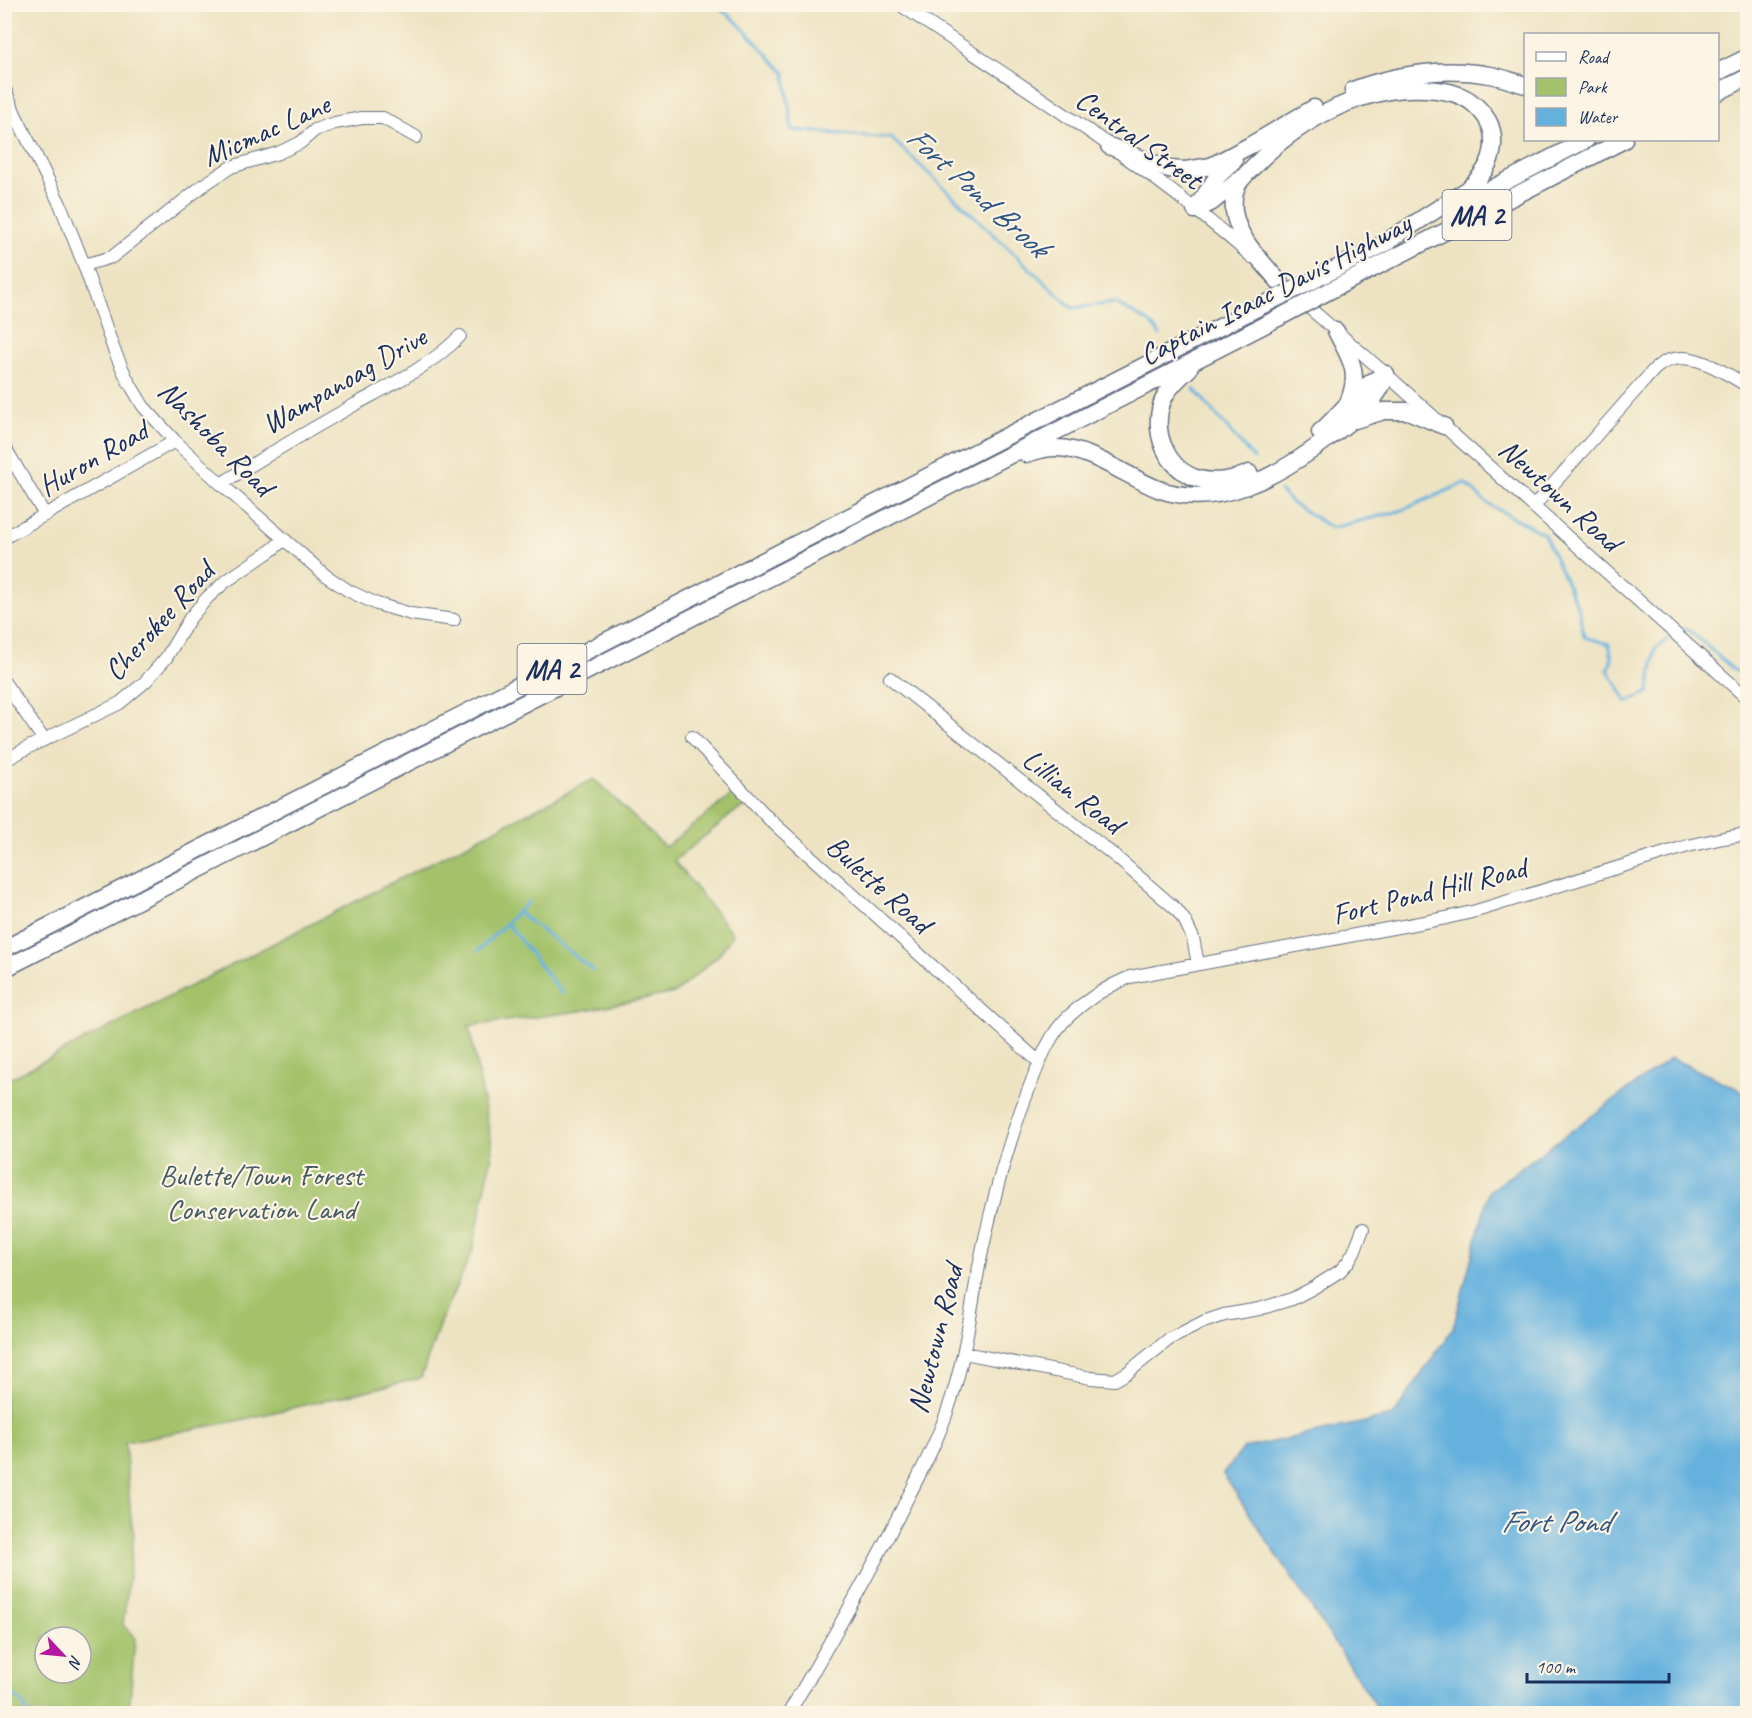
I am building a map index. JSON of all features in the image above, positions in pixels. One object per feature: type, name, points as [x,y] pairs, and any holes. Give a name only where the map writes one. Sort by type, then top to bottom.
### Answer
[{"type":"highway","points":[[1719,72],[1748,57]]},
{"type":"highway","points":[[1109,146],[1169,169],[1186,170],[1211,166],[1295,118],[1343,93],[1362,86],[1414,73],[1460,72],[1492,75],[1524,84]]},
{"type":"highway","points":[[1719,92],[1748,77]]},
{"type":"highway","points":[[1195,210],[1212,202],[1291,134],[1329,112],[1361,98],[1407,88],[1446,91],[1463,96],[1473,103],[1491,126],[1494,141],[1487,169],[1480,179],[1467,190],[1378,247]]},
{"type":"highway","name":"Captain Isaac Davis Highway","points":[[4,949],[1584,141]]},
{"type":"highway","name":"Captain Isaac Davis Highway","points":[[996,462],[1622,141]]},
{"type":"highway","points":[[1195,210],[1217,177],[1249,146]]},
{"type":"highway","points":[[1245,175],[1234,197],[1237,224],[1242,237],[1280,283]]},
{"type":"highway","points":[[1336,331],[1354,370],[1354,388],[1349,402]]},
{"type":"highway","points":[[1202,357],[1173,384],[1165,396],[1161,407],[1159,434],[1163,448],[1182,472],[1198,479],[1213,481],[1229,480],[1277,461],[1318,433],[1371,380],[1386,374]]},
{"type":"highway","points":[[996,462],[1045,448],[1070,449],[1088,455],[1159,489],[1180,495],[1219,494],[1262,481],[1307,454],[1371,402],[1383,384],[1386,374]]},
{"type":"highway","points":[[1344,426],[1360,417],[1384,411],[1408,411],[1444,426]]},
{"type":"highway","name":"MA 2","points":[[4,969],[996,462]]},
{"type":"street","name":"Central Street","points":[[899,4],[1109,146],[1195,210],[1336,331]]},
{"type":"street","name":"Nashoba Road","points":[[4,87],[60,204],[114,350],[143,406],[175,441],[283,540],[349,591],[377,604],[411,615],[454,621]]},
{"type":"street","name":"Micmac Lane","points":[[84,265],[111,257],[205,184],[231,167],[278,153],[300,143],[315,130],[334,123],[362,118],[383,118],[416,137]]},
{"type":"street","name":"Newtown Road","points":[[1336,331],[1748,699]]},
{"type":"street","name":"Wampanoag Drive","points":[[221,484],[271,452],[446,351],[460,336]]},
{"type":"street","points":[[1534,506],[1644,381],[1665,362],[1673,359],[1696,360],[1748,386]]},
{"type":"street","name":"Huron Road","points":[[4,538],[175,441]]},
{"type":"street","points":[[4,446],[45,515]]},
{"type":"street","name":"Cherokee Road","points":[[4,761],[120,703],[145,682],[166,658],[190,618],[208,597],[283,540]]},
{"type":"street","name":"Lillian Road","points":[[890,678],[1116,857],[1176,909],[1193,938],[1198,964]]},
{"type":"street","points":[[4,682],[44,740]]},
{"type":"street","name":"Bulette Road","points":[[692,737],[770,820],[1039,1062]]},
{"type":"street","name":"Fort Pond Hill Road","points":[[1119,982],[1143,974],[1372,933],[1476,911],[1688,846],[1748,832]]},
{"type":"street","name":"Newtown Road","points":[[788,1713],[873,1566],[929,1456],[947,1413],[960,1372],[1000,1173],[1039,1062],[1068,1017],[1097,994],[1119,982]]},
{"type":"street","points":[[963,1353],[1092,1378],[1115,1380],[1168,1340],[1203,1322],[1224,1315],[1260,1310],[1292,1299],[1313,1288],[1340,1271],[1348,1262],[1363,1229]]},
{"type":"green space","name":"Bulette/Town Forest Conservation Land","points":[[594,779],[665,847],[727,799],[731,795],[731,785],[750,806],[736,811],[674,861],[733,934],[719,955],[675,993],[580,1011],[469,1026],[493,1150],[473,1250],[441,1320],[421,1378],[236,1421],[125,1442],[134,1535],[123,1625],[135,1638],[129,1713],[5,1714],[5,1081]]},
{"type":"water","name":"Fort Pond","points":[[1671,1058],[1747,1093],[1747,1713],[1381,1713],[1223,1474],[1244,1448],[1393,1416],[1453,1328],[1489,1191]]},
{"type":"waterway","name":"Fort Pond Brook","points":[[713,4],[734,19],[785,73],[792,130],[891,138],[1072,308],[1115,303],[1150,323],[1160,335]]},
{"type":"waterway","name":"Fort Pond Brook","points":[[1194,389],[1254,459]]},
{"type":"waterway","name":"Fort Pond Brook","points":[[1280,491],[1293,504],[1332,528],[1400,511],[1465,483],[1488,504],[1544,534],[1579,610],[1584,637],[1609,644],[1612,658],[1608,670],[1627,702],[1649,692],[1655,649],[1668,639]]},
{"type":"waterway","name":"Fort Pond Brook","points":[[1684,628],[1688,629],[1735,671],[1748,671]]},
{"type":"waterway","points":[[478,951],[529,901]]},
{"type":"waterway","points":[[518,912],[593,970]]},
{"type":"waterway","points":[[507,923],[562,994]]},
{"type":"waterway","points":[[4,1686],[22,1703],[29,1714]]}]
